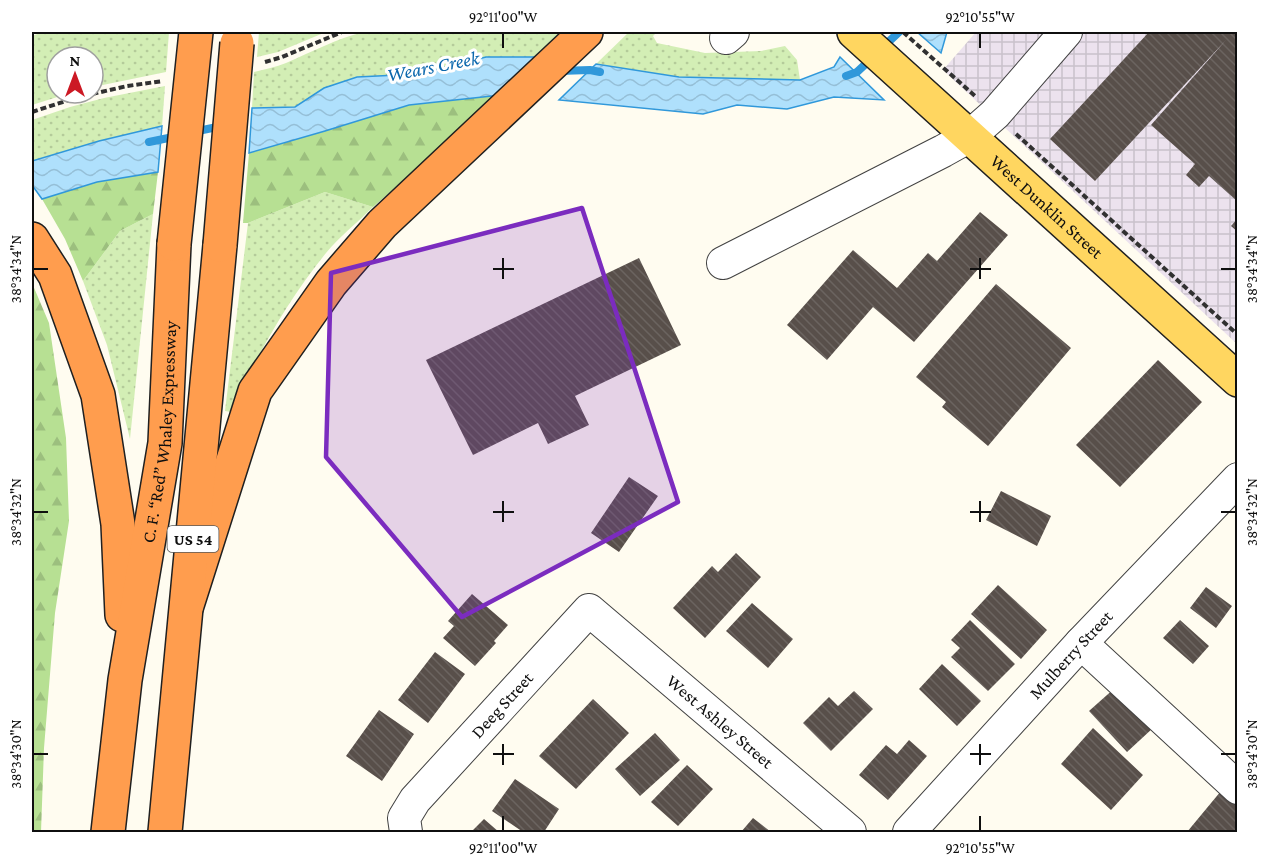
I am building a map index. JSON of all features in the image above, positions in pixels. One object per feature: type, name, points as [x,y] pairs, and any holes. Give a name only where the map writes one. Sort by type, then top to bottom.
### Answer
[{"type":"highway","name":"C. F. “Red” Whaley Expressway","points":[[108,832],[125,680],[165,443],[174,244],[196,32]]},
{"type":"highway","points":[[187,605],[255,391],[331,283],[382,224],[586,32]]},
{"type":"highway","name":"US 54","points":[[165,832],[237,37]]},
{"type":"highway","points":[[32,239],[55,275],[98,395],[118,524],[125,680]]},
{"type":"main road","name":"West Dunklin Street","points":[[854,32],[935,82],[970,136],[1238,380]]},
{"type":"street","points":[[723,263],[970,136],[995,114],[1066,32]]},
{"type":"street","name":"Mulberry Street","points":[[909,832],[1081,643],[1238,479]]},
{"type":"street","name":"Deeg Street","points":[[406,832],[404,818],[415,800],[589,610]]},
{"type":"street","name":"West Ashley Street","points":[[589,610],[850,832]]},
{"type":"street","points":[[1081,643],[1238,788]]},
{"type":"path","points":[[903,32],[935,82],[995,114],[1238,335]]},
{"type":"highlighted area","points":[[582,208],[678,502],[462,617],[326,457],[331,273]]},
{"type":"shaded area","points":[[976,32],[1237,32],[1237,344],[943,70]]},
{"type":"green space","points":[[43,32],[169,32],[166,72],[105,85],[105,45],[45,45],[45,101],[32,105],[32,36]]},
{"type":"green space","points":[[259,32],[326,32],[278,52],[257,57]]},
{"type":"green space","points":[[365,32],[569,32],[542,57],[486,57],[418,74],[357,77],[324,88],[295,107],[252,108],[254,72],[282,64]]},
{"type":"green space","points":[[629,32],[657,32],[653,36],[657,43],[705,53],[761,51],[785,46],[797,60],[800,80],[679,77],[596,64]]},
{"type":"green space","points":[[165,86],[162,126],[99,141],[32,161],[32,120],[78,105],[105,105],[105,98]]},
{"type":"green space","points":[[501,95],[373,207],[325,192],[243,223],[249,153],[409,105]]},
{"type":"green space","points":[[158,172],[153,214],[120,231],[83,281],[65,239],[42,199],[97,182]]},
{"type":"green space","points":[[325,192],[373,207],[326,253],[298,290],[251,370],[231,412],[225,411],[248,223]]},
{"type":"green space","points":[[153,214],[130,439],[107,345],[83,281],[120,231]]},
{"type":"green space","points":[[32,283],[49,323],[66,438],[69,521],[55,613],[44,748],[41,832],[32,832]]},
{"type":"water","points":[[917,32],[947,32],[941,53]]},
{"type":"water","points":[[486,57],[542,57],[501,95],[409,105],[249,153],[252,108],[295,107],[324,88],[357,77],[418,74]]},
{"type":"water","points":[[840,57],[884,100],[834,97],[787,109],[737,105],[703,114],[559,100],[596,64],[679,77],[800,80],[834,67]]},
{"type":"water","points":[[162,126],[158,172],[97,182],[42,199],[32,185],[32,161],[99,141]]},
{"type":"building","points":[[1149,32],[1238,32],[1238,202],[1209,176],[1199,187],[1186,175],[1195,164],[1151,125],[1226,40],[1095,181],[1050,139]]},
{"type":"building","points":[[980,212],[1008,235],[914,342],[873,307],[827,360],[787,325],[853,250],[897,288],[928,253],[937,261]]},
{"type":"building","points":[[1238,218],[1238,232],[1231,226]]},
{"type":"building","points":[[639,258],[681,345],[575,396],[589,425],[548,444],[538,423],[473,455],[426,360]]},
{"type":"building","points":[[996,284],[1071,348],[988,446],[942,407],[946,402],[916,377]]},
{"type":"building","points":[[1158,360],[1202,402],[1120,487],[1076,445]]},
{"type":"building","points":[[629,477],[658,496],[619,552],[591,533]]},
{"type":"building","points":[[1001,491],[1051,516],[1037,546],[986,520]]},
{"type":"building","points":[[736,553],[761,577],[705,638],[673,608],[712,566],[718,572]]},
{"type":"building","points":[[998,585],[1047,630],[1021,659],[971,614]]},
{"type":"building","points":[[1206,587],[1232,606],[1216,628],[1190,608]]},
{"type":"building","points":[[472,594],[508,625],[494,641],[496,643],[475,666],[443,638],[454,626],[448,621]]},
{"type":"building","points":[[752,603],[793,639],[768,668],[726,631]]},
{"type":"building","points":[[970,620],[1015,664],[988,691],[951,657],[960,648],[951,640]]},
{"type":"building","points":[[1180,620],[1209,646],[1193,664],[1163,638]]},
{"type":"building","points":[[435,652],[465,674],[428,723],[398,700]]},
{"type":"building","points":[[942,664],[981,701],[957,726],[919,689]]},
{"type":"building","points":[[1116,687],[1153,728],[1127,752],[1089,711]]},
{"type":"building","points":[[854,691],[873,709],[831,751],[803,723],[829,697],[838,706]]},
{"type":"building","points":[[593,699],[629,733],[576,789],[539,756]]},
{"type":"building","points":[[379,710],[414,734],[382,781],[346,756]]},
{"type":"building","points":[[1093,728],[1143,775],[1111,810],[1061,764]]},
{"type":"building","points":[[655,733],[680,760],[640,796],[615,769]]},
{"type":"building","points":[[909,740],[927,756],[888,800],[859,775],[886,745],[897,754]]},
{"type":"building","points":[[687,765],[713,789],[678,826],[651,802]]},
{"type":"building","points":[[515,779],[559,809],[544,832],[523,832],[492,811]]},
{"type":"building","points":[[1221,791],[1238,805],[1238,829],[1235,832],[1187,832]]},
{"type":"building","points":[[753,818],[771,832],[741,832]]},
{"type":"building","points":[[484,819],[499,832],[471,832]]},
{"type":"waterway","name":"Wears Creek","points":[[881,49],[899,32]]},
{"type":"waterway","name":"Wears Creek","points":[[846,76],[857,72],[872,58]]},
{"type":"waterway","name":"Wears Creek","points":[[559,71],[600,72]]},
{"type":"waterway","name":"Wears Creek","points":[[193,132],[222,126]]},
{"type":"waterway","name":"Wears Creek","points":[[149,142],[178,136]]}]
